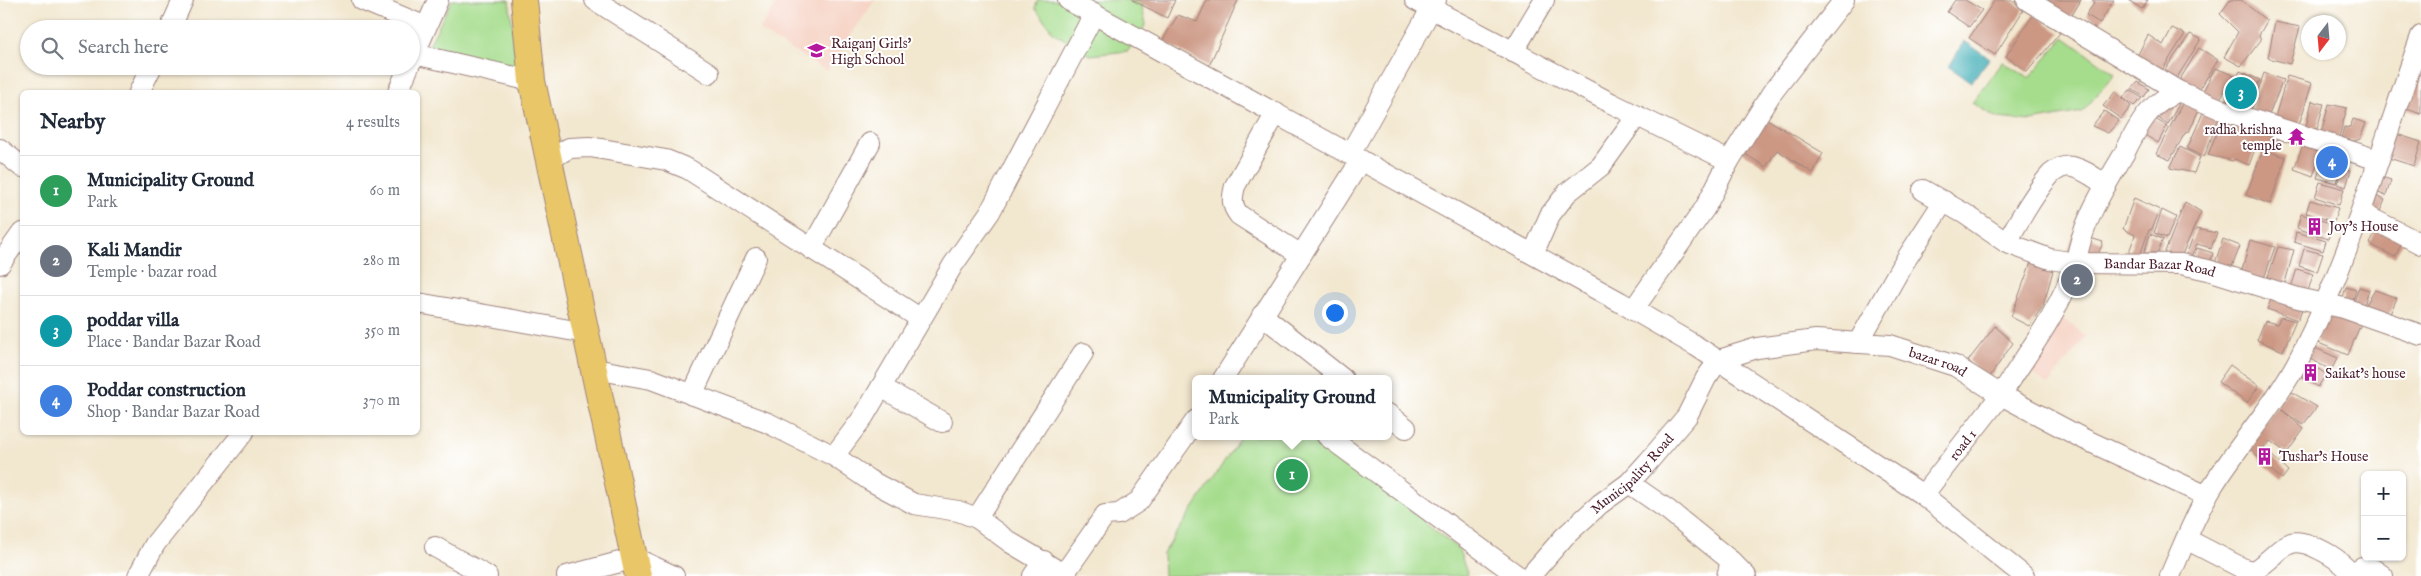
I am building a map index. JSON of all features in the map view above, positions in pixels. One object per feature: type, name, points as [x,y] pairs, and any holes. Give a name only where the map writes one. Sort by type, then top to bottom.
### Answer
[{"type":"main road","points":[[524,0],[532,81],[636,567]]},
{"type":"street","points":[[174,20],[183,0]]},
{"type":"street","points":[[362,0],[411,20]]},
{"type":"street","points":[[420,41],[438,0]]},
{"type":"street","points":[[595,0],[709,72]]},
{"type":"street","points":[[1068,0],[1533,254],[1719,360],[1923,495],[2024,576]]},
{"type":"street","points":[[1513,52],[1544,0]]},
{"type":"street","points":[[1634,310],[1705,208],[1730,161],[1771,94],[1844,0]]},
{"type":"street","points":[[2027,0],[2178,92],[2225,111],[2378,160]]},
{"type":"street","points":[[1225,375],[1301,255],[1355,157],[1427,3],[1513,52],[1637,116],[1730,161]]},
{"type":"street","points":[[834,456],[864,416],[954,265],[990,212],[1094,14]]},
{"type":"street","points":[[420,24],[426,26]]},
{"type":"street","points":[[2170,576],[2195,516],[2300,356],[2324,304],[2361,213],[2421,36]]},
{"type":"street","points":[[420,62],[532,81]]},
{"type":"street","points":[[140,90],[148,75]]},
{"type":"street","points":[[399,90],[406,75]]},
{"type":"street","points":[[2001,395],[2056,312],[2076,263],[2082,238],[2106,185],[2148,113],[2161,101],[2178,92]]},
{"type":"street","points":[[1276,113],[1235,186],[1232,198],[1233,207],[1240,215],[1301,255]]},
{"type":"street","points":[[1533,254],[1550,215],[1566,193],[1601,166],[1637,116]]},
{"type":"street","points":[[811,249],[870,143]]},
{"type":"street","points":[[549,160],[569,148],[590,147],[666,160],[688,169],[921,320]]},
{"type":"street","points":[[0,149],[20,165]]},
{"type":"street","points":[[2007,243],[2013,229],[2051,174],[2061,167],[2072,167],[2082,171],[2106,185]]},
{"type":"street","name":"Bandar Bazar Road","points":[[1923,190],[1944,201],[2007,243],[2050,259],[2076,263],[2181,264],[2352,310],[2421,335]]},
{"type":"street","points":[[1858,343],[1901,267],[1944,201]]},
{"type":"street","points":[[2361,213],[2421,244]]},
{"type":"street","points":[[0,264],[20,236]]},
{"type":"street","points":[[692,395],[756,258]]},
{"type":"street","points":[[420,303],[586,333]]},
{"type":"street","points":[[1262,315],[1338,375]]},
{"type":"street","name":"bazar road","points":[[1719,360],[1757,348],[1828,340],[1890,346],[1933,357],[1956,366],[2001,395],[2135,464],[2207,496]]},
{"type":"street","points":[[977,518],[1083,353]]},
{"type":"street","name":"Municipality Road","points":[[1530,576],[1581,521],[1629,483],[1687,416],[1706,378],[1719,360]]},
{"type":"street","points":[[594,369],[651,379],[768,423],[834,456],[869,480],[914,504],[958,511],[977,518],[1011,543],[1039,568],[1066,575],[1104,515],[1118,514],[1140,502],[1192,426]]},
{"type":"street","points":[[881,387],[942,422]]},
{"type":"street","name":"road 1","points":[[1923,495],[2001,395]]},
{"type":"street","points":[[1392,417],[1406,428]]},
{"type":"street","points":[[138,576],[155,544],[242,435]]},
{"type":"street","points":[[1332,440],[1518,576]]},
{"type":"street","points":[[1629,483],[1729,568],[1746,576]]},
{"type":"street","points":[[2186,539],[2244,569],[2254,571],[2268,562],[2278,549],[2290,543],[2308,542],[2338,559],[2352,575],[2362,567],[2373,569],[2383,576]]},
{"type":"street","points":[[435,547],[487,576]]},
{"type":"street","points":[[566,576],[636,567],[674,576]]},
{"type":"shaded area","name":"Raiganj Girls' High School","points":[[779,0],[875,0],[827,71],[759,31]]},
{"type":"shaded area","points":[[2055,313],[2086,336],[2048,385],[2019,364]]},
{"type":"green space","points":[[452,0],[509,0],[518,67],[429,45]]},
{"type":"green space","points":[[1038,0],[1140,0],[1146,24],[1128,51],[1090,55],[1054,33],[1035,8]]},
{"type":"green space","points":[[2064,37],[2115,74],[2082,112],[2031,121],[1997,118],[1972,103],[2003,62],[2029,78]]},
{"type":"green space","points":[[1238,440],[1326,440],[1459,550],[1468,576],[1164,576],[1163,554]]},
{"type":"water","points":[[1964,41],[1990,58],[1971,82],[1949,67]]},
{"type":"building","points":[[1132,0],[1175,0],[1167,18]]},
{"type":"building","points":[[1207,0],[1238,0],[1209,66],[1162,41],[1178,15],[1197,22]]},
{"type":"building","points":[[1955,0],[1965,0],[1982,10],[1969,27],[1947,12]]},
{"type":"building","points":[[1995,0],[2011,0],[2024,9],[1995,55],[1969,38]]},
{"type":"building","points":[[2041,0],[2081,0],[2068,22]]},
{"type":"building","points":[[2092,0],[2114,0],[2100,23],[2086,15],[2095,2]]},
{"type":"building","points":[[2128,0],[2148,0],[2142,9]]},
{"type":"building","points":[[2230,0],[2241,0],[2267,21],[2259,35],[2261,40],[2241,66],[2224,57],[2238,32],[2220,14]]},
{"type":"building","points":[[2034,14],[2060,33],[2027,72],[2006,56]]},
{"type":"building","points":[[2275,22],[2300,27],[2290,64],[2268,58]]},
{"type":"building","points":[[2172,28],[2185,34],[2154,83],[2131,68],[2148,35],[2163,45]]},
{"type":"building","points":[[2190,34],[2201,39],[2170,89],[2155,84]]},
{"type":"building","points":[[2199,48],[2218,60],[2195,97],[2173,91]]},
{"type":"building","points":[[2215,68],[2234,75],[2218,102],[2200,97]]},
{"type":"building","points":[[2404,70],[2421,75],[2421,114],[2392,104]]},
{"type":"building","points":[[2240,71],[2260,80],[2242,112],[2223,105]]},
{"type":"building","points":[[2264,73],[2283,80],[2269,115],[2251,110]]},
{"type":"building","points":[[2287,76],[2312,83],[2299,125],[2275,117]]},
{"type":"building","points":[[2138,82],[2149,89],[2144,97],[2132,89]]},
{"type":"building","points":[[2130,90],[2142,98],[2134,106],[2123,98]]},
{"type":"building","points":[[2115,92],[2131,106],[2121,119],[2103,106]]},
{"type":"building","points":[[2154,96],[2179,104],[2168,124],[2142,108]]},
{"type":"building","points":[[2312,101],[2324,104],[2317,129],[2306,126]]},
{"type":"building","points":[[2182,104],[2199,109],[2189,132],[2185,133],[2170,160],[2156,154]]},
{"type":"building","points":[[2329,104],[2347,108],[2339,137],[2321,133]]},
{"type":"building","points":[[2205,108],[2221,113],[2204,157],[2187,149]]},
{"type":"building","points":[[2104,111],[2119,121],[2108,133],[2092,126]]},
{"type":"building","points":[[2141,111],[2167,126],[2158,143],[2130,126]]},
{"type":"building","points":[[2224,114],[2284,132],[2276,150],[2257,144],[2249,165],[2234,159],[2233,161],[2208,155]]},
{"type":"building","points":[[1762,116],[1823,153],[1813,173],[1777,150],[1766,167],[1742,152]]},
{"type":"building","points":[[2353,119],[2366,123],[2360,139],[2355,141],[2341,138],[2344,127],[2350,128]]},
{"type":"building","points":[[2381,129],[2421,142],[2414,166],[2373,153]]},
{"type":"building","points":[[2306,136],[2325,141],[2313,176],[2294,169]]},
{"type":"building","points":[[2329,141],[2346,146],[2336,183],[2317,178]]},
{"type":"building","points":[[2180,147],[2200,157],[2194,173],[2170,168]]},
{"type":"building","points":[[2263,150],[2286,157],[2270,204],[2246,195]]},
{"type":"building","points":[[2342,168],[2351,170],[2346,187],[2337,184]]},
{"type":"building","points":[[2368,173],[2391,180],[2386,196],[2363,187]]},
{"type":"building","points":[[2320,182],[2344,189],[2339,205],[2315,197]]},
{"type":"building","points":[[2362,190],[2385,200],[2376,220]]},
{"type":"building","points":[[2134,198],[2160,210],[2152,229],[2149,230],[2140,255],[2128,255],[2135,235],[2123,229]]},
{"type":"building","points":[[2310,200],[2338,208],[2334,222],[2306,213]]},
{"type":"building","points":[[2185,202],[2201,212],[2180,259],[2164,254]]},
{"type":"building","points":[[2162,210],[2176,217],[2167,238],[2154,233]]},
{"type":"building","name":"Joy's House","points":[[2301,214],[2333,224],[2328,239],[2297,228]]},
{"type":"building","points":[[2377,227],[2403,241],[2395,257],[2370,244]]},
{"type":"building","points":[[2196,229],[2217,233],[2211,248],[2197,244],[2189,260],[2185,258]]},
{"type":"building","points":[[2296,232],[2326,241],[2323,251],[2294,242]]},
{"type":"building","points":[[2074,233],[2103,242],[2096,260],[2068,252]]},
{"type":"building","points":[[2150,234],[2163,239],[2157,253],[2144,253]]},
{"type":"building","points":[[2223,239],[2240,246],[2229,275],[2213,269]]},
{"type":"building","points":[[2250,240],[2275,247],[2263,281],[2241,274]]},
{"type":"building","points":[[2278,247],[2294,250],[2283,290],[2265,285]]},
{"type":"building","points":[[2197,248],[2213,253],[2209,266],[2192,262]]},
{"type":"building","points":[[2304,249],[2323,254],[2317,272],[2299,266]]},
{"type":"building","points":[[2031,262],[2053,271],[2043,306],[2029,326],[2011,317]]},
{"type":"building","points":[[2297,269],[2313,274],[2307,295],[2290,291]]},
{"type":"building","points":[[2070,270],[2089,274],[2083,292],[2066,286]]},
{"type":"building","points":[[2346,287],[2356,290],[2351,307],[2341,305]]},
{"type":"building","points":[[2359,287],[2369,290],[2362,311],[2375,290],[2397,298],[2386,323],[2352,308]]},
{"type":"building","points":[[2273,295],[2304,304],[2298,320],[2267,309]]},
{"type":"building","points":[[2328,309],[2362,321],[2348,355],[2316,342]]},
{"type":"building","points":[[2281,317],[2296,321],[2283,351],[2257,340],[2265,321],[2277,324]]},
{"type":"building","points":[[1995,326],[2013,343],[1989,378],[1968,361]]},
{"type":"building","points":[[2313,347],[2338,358],[2331,370],[2306,357]]},
{"type":"building","name":"Saikat's house","points":[[2304,359],[2326,374],[2318,387],[2295,372]]},
{"type":"building","points":[[2230,365],[2259,386],[2247,403],[2218,382]]},
{"type":"building","points":[[2288,390],[2317,407],[2303,425],[2282,410],[2304,429],[2287,453],[2270,441],[2264,448],[2288,471],[2282,479],[2265,465],[2248,446]]},
{"type":"place","name":"Raiganj Girls' High School","points":[[817,51]]},
{"type":"place","name":"poddar villa","points":[[2241,93]]},
{"type":"place","name":"radha krishna temple","points":[[2296,137]]},
{"type":"place","name":"Poddar construction","points":[[2332,162]]},
{"type":"place","name":"Joy's House","points":[[2315,226]]},
{"type":"place","name":"Kali Mandir","points":[[2077,280]]},
{"type":"place","name":"Saikat's house","points":[[2311,373]]},
{"type":"place","name":"Tushar's House","points":[[2265,456]]},
{"type":"place","name":"Municipality Ground","points":[[1292,475]]}]
